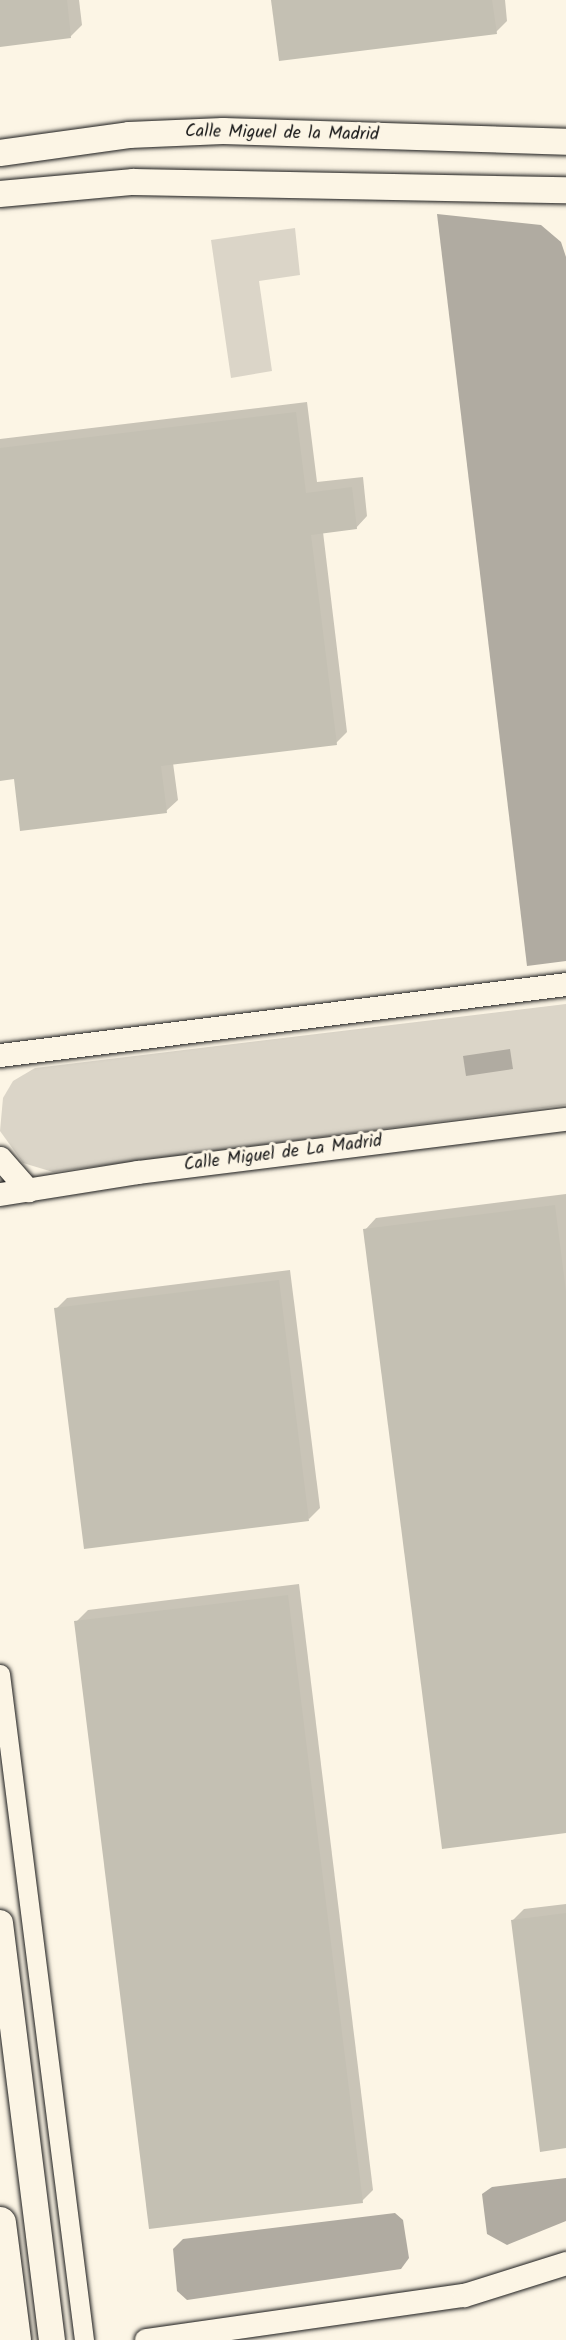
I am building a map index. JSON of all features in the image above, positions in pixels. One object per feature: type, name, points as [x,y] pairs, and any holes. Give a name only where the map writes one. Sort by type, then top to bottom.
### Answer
[{"type":"highway","points":[[0,2223],[15,2340]]},
{"type":"main road","name":"Calle Miguel de la Madrid","points":[[0,153],[129,135],[223,131],[566,142]]},
{"type":"main road","points":[[0,194],[133,182],[566,190]]},
{"type":"main road","points":[[0,1923],[52,2340]]},
{"type":"street","points":[[0,1075],[7,1055],[566,984]]},
{"type":"street","name":"Calle Miguel de La Madrid","points":[[0,1194],[138,1171],[566,1119]]},
{"type":"street","points":[[0,1158],[28,1190]]},
{"type":"street","points":[[0,1674],[84,2340]]},
{"type":"street","points":[[146,2340],[464,2295],[566,2263]]},
{"type":"shaded area","points":[[437,214],[541,225],[561,242],[566,257],[566,961],[527,966]]},
{"type":"shaded area","points":[[295,228],[300,275],[259,281],[272,371],[231,378],[211,240]]},
{"type":"shaded area","points":[[566,1004],[566,1105],[53,1172],[23,1163],[0,1131],[3,1098],[13,1081],[35,1068]]},
{"type":"shaded area","points":[[510,1049],[513,1069],[466,1076],[463,1056]]},
{"type":"shaded area","points":[[566,2178],[566,2221],[507,2245],[487,2234],[482,2194],[492,2187]]},
{"type":"shaded area","points":[[395,2213],[403,2220],[409,2258],[401,2269],[187,2300],[177,2291],[173,2249],[183,2239]]},
{"type":"building","points":[[0,0],[67,0],[71,38],[0,47]]},
{"type":"building","points":[[271,0],[492,0],[497,34],[279,61]]},
{"type":"building","points":[[296,412],[306,493],[352,487],[357,529],[311,535],[337,745],[161,766],[167,813],[20,831],[14,779],[0,781],[0,448]]},
{"type":"building","points":[[555,1205],[566,1292],[566,1833],[442,1849],[363,1229]]},
{"type":"building","points":[[279,1280],[309,1521],[84,1549],[54,1308]]},
{"type":"building","points":[[288,1595],[363,2203],[149,2229],[74,1621]]},
{"type":"building","points":[[566,1913],[566,2148],[540,2152],[511,1920]]}]
